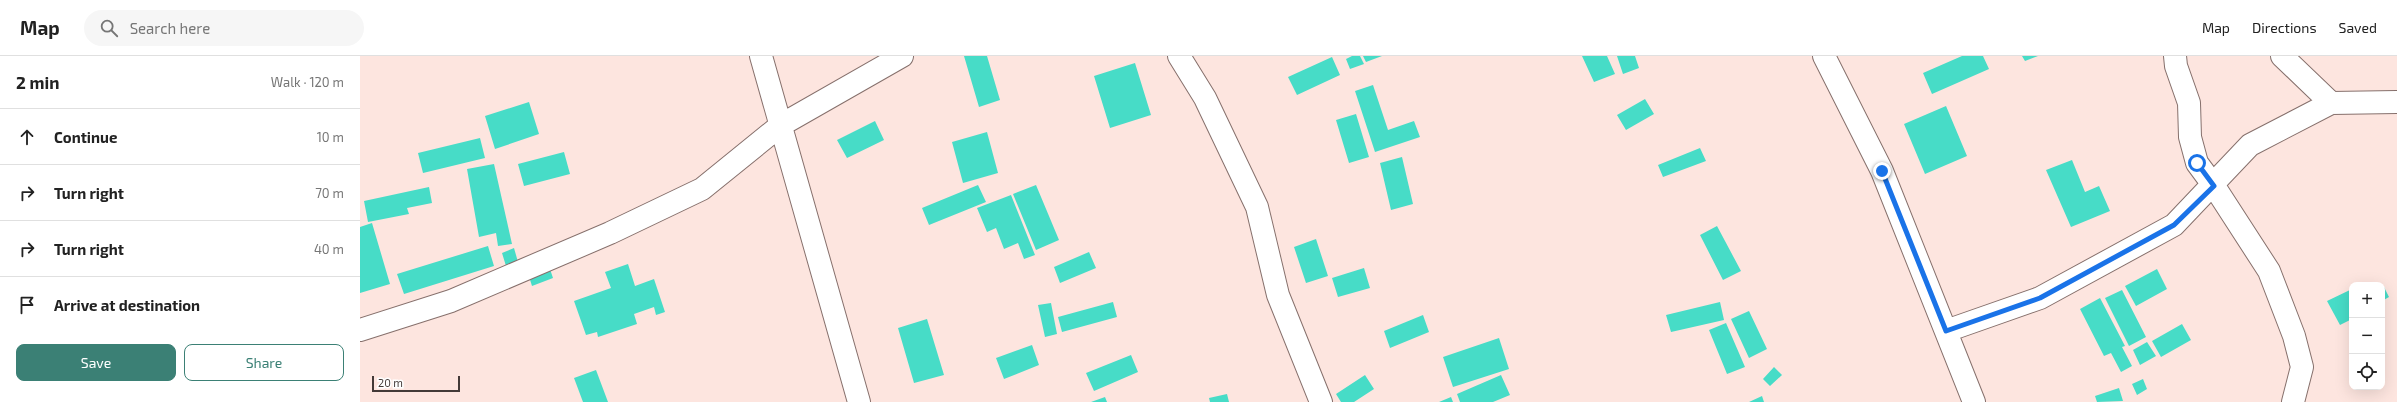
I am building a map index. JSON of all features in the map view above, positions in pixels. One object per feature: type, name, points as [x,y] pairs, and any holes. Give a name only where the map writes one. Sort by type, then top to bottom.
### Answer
[{"type":"street","points":[[761,56],[859,402]]},
{"type":"street","points":[[360,330],[450,301],[610,233],[702,189],[781,125],[902,56]]},
{"type":"street","points":[[1179,56],[1205,98],[1257,207],[1278,296],[1321,402]]},
{"type":"street","points":[[1824,56],[1882,171],[1974,402]]},
{"type":"street","points":[[2175,56],[2176,66],[2189,103],[2190,137],[2197,163],[2214,186],[2269,271],[2294,336],[2302,368],[2293,402]]},
{"type":"street","points":[[2282,56],[2331,103]]},
{"type":"street","points":[[1946,331],[2040,298],[2174,225],[2214,186],[2250,145],[2331,103],[2397,102]]},
{"type":"building","points":[[964,56],[987,56],[1000,100],[979,107]]},
{"type":"building","points":[[1352,56],[1360,56],[1364,64],[1350,69],[1346,59]]},
{"type":"building","points":[[1363,56],[1382,56],[1366,62]]},
{"type":"building","points":[[1582,56],[1607,56],[1615,74],[1594,82]]},
{"type":"building","points":[[1617,56],[1635,56],[1639,68],[1623,74]]},
{"type":"building","points":[[1962,56],[1983,56],[1989,69],[1932,94],[1923,73]]},
{"type":"building","points":[[2022,56],[2038,56],[2025,61]]},
{"type":"building","points":[[1332,57],[1340,75],[1297,95],[1288,77]]},
{"type":"building","points":[[1135,63],[1151,115],[1110,128],[1094,76]]},
{"type":"building","points":[[1373,85],[1388,130],[1414,121],[1420,137],[1375,152],[1355,91]]},
{"type":"building","points":[[1645,99],[1654,114],[1626,130],[1617,115]]},
{"type":"building","points":[[529,102],[539,134],[495,149],[485,116]]},
{"type":"building","points":[[1946,106],[1967,156],[1925,174],[1904,124]]},
{"type":"building","points":[[1356,114],[1369,157],[1349,163],[1336,120]]},
{"type":"building","points":[[875,121],[884,140],[847,158],[837,140]]},
{"type":"building","points":[[987,132],[998,173],[963,183],[952,142]]},
{"type":"building","points":[[480,138],[485,158],[423,173],[418,153]]},
{"type":"building","points":[[1700,148],[1706,161],[1663,177],[1658,165]]},
{"type":"building","points":[[564,152],[570,174],[524,186],[518,164]]},
{"type":"building","points":[[1402,157],[1413,204],[1391,210],[1380,163]]},
{"type":"building","points":[[2072,160],[2085,192],[2099,186],[2110,211],[2071,227],[2046,170]]},
{"type":"building","points":[[494,164],[512,244],[498,246],[496,233],[479,237],[467,169]]},
{"type":"building","points":[[978,185],[986,202],[929,225],[922,208]]},
{"type":"building","points":[[1036,185],[1059,240],[1036,250],[1013,194]]},
{"type":"building","points":[[429,187],[432,203],[407,208],[409,214],[368,222],[364,201]]},
{"type":"building","points":[[1011,195],[1035,255],[1024,259],[1018,243],[1004,249],[996,228],[987,232],[977,208]]},
{"type":"building","points":[[372,223],[390,284],[360,293],[360,227]]},
{"type":"building","points":[[1717,226],[1741,271],[1723,280],[1700,235]]},
{"type":"building","points":[[1316,239],[1328,276],[1306,283],[1294,247]]},
{"type":"building","points":[[488,246],[494,266],[404,294],[397,274]]},
{"type":"building","points":[[514,248],[518,262],[506,266],[502,253]]},
{"type":"building","points":[[1089,252],[1096,268],[1060,283],[1054,267]]},
{"type":"building","points":[[547,260],[553,278],[532,286],[526,267]]},
{"type":"building","points":[[628,264],[635,286],[654,279],[665,312],[656,315],[654,307],[634,314],[637,324],[598,337],[597,332],[586,335],[574,301],[611,288],[605,272]]},
{"type":"building","points":[[1364,268],[1370,288],[1338,297],[1332,278]]},
{"type":"building","points":[[2157,269],[2167,289],[2136,306],[2125,286]]},
{"type":"building","points":[[2385,289],[2389,297],[2385,299]]},
{"type":"building","points":[[2122,290],[2146,337],[2129,346],[2105,298]]},
{"type":"building","points":[[2349,290],[2349,320],[2340,325],[2327,301]]},
{"type":"building","points":[[2100,298],[2125,346],[2122,347],[2132,366],[2121,372],[2111,353],[2104,356],[2080,309]]},
{"type":"building","points":[[1113,302],[1117,317],[1062,332],[1058,317]]},
{"type":"building","points":[[1720,302],[1724,320],[1671,332],[1666,315]]},
{"type":"building","points":[[1051,303],[1057,334],[1045,337],[1038,305]]},
{"type":"building","points":[[1749,311],[1767,349],[1749,358],[1731,319]]},
{"type":"building","points":[[1423,315],[1429,332],[1390,348],[1384,331]]},
{"type":"building","points":[[927,319],[944,375],[914,383],[898,328]]},
{"type":"building","points":[[1726,323],[1745,367],[1727,374],[1709,330]]},
{"type":"building","points":[[2182,324],[2191,340],[2161,357],[2152,341]]},
{"type":"building","points":[[1499,338],[1509,369],[1453,387],[1443,357]]},
{"type":"building","points":[[2147,342],[2156,356],[2140,365],[2133,350]]},
{"type":"building","points":[[1032,345],[1039,365],[1004,379],[996,358]]},
{"type":"building","points":[[1131,355],[1138,372],[1094,391],[1086,373]]},
{"type":"building","points":[[1774,367],[1782,375],[1770,386],[1763,379]]},
{"type":"building","points":[[596,370],[608,402],[583,402],[574,378]]},
{"type":"building","points":[[1365,375],[1374,389],[1354,402],[1341,402],[1336,394]]},
{"type":"building","points":[[1501,375],[1510,395],[1493,402],[1460,402],[1457,394]]},
{"type":"building","points":[[2143,379],[2147,389],[2137,395],[2132,384]]},
{"type":"building","points":[[2119,388],[2123,401],[2097,402],[2095,396]]},
{"type":"building","points":[[1227,394],[1229,402],[1210,402],[1209,398]]},
{"type":"building","points":[[1762,396],[1764,402],[1749,402]]},
{"type":"building","points":[[1105,397],[1107,402],[1091,402]]},
{"type":"building","points":[[1451,397],[1453,402],[1439,402]]},
{"type":"route","points":[[1882,171],[1946,331],[2040,298],[2174,225],[2214,186],[2197,163]]}]
